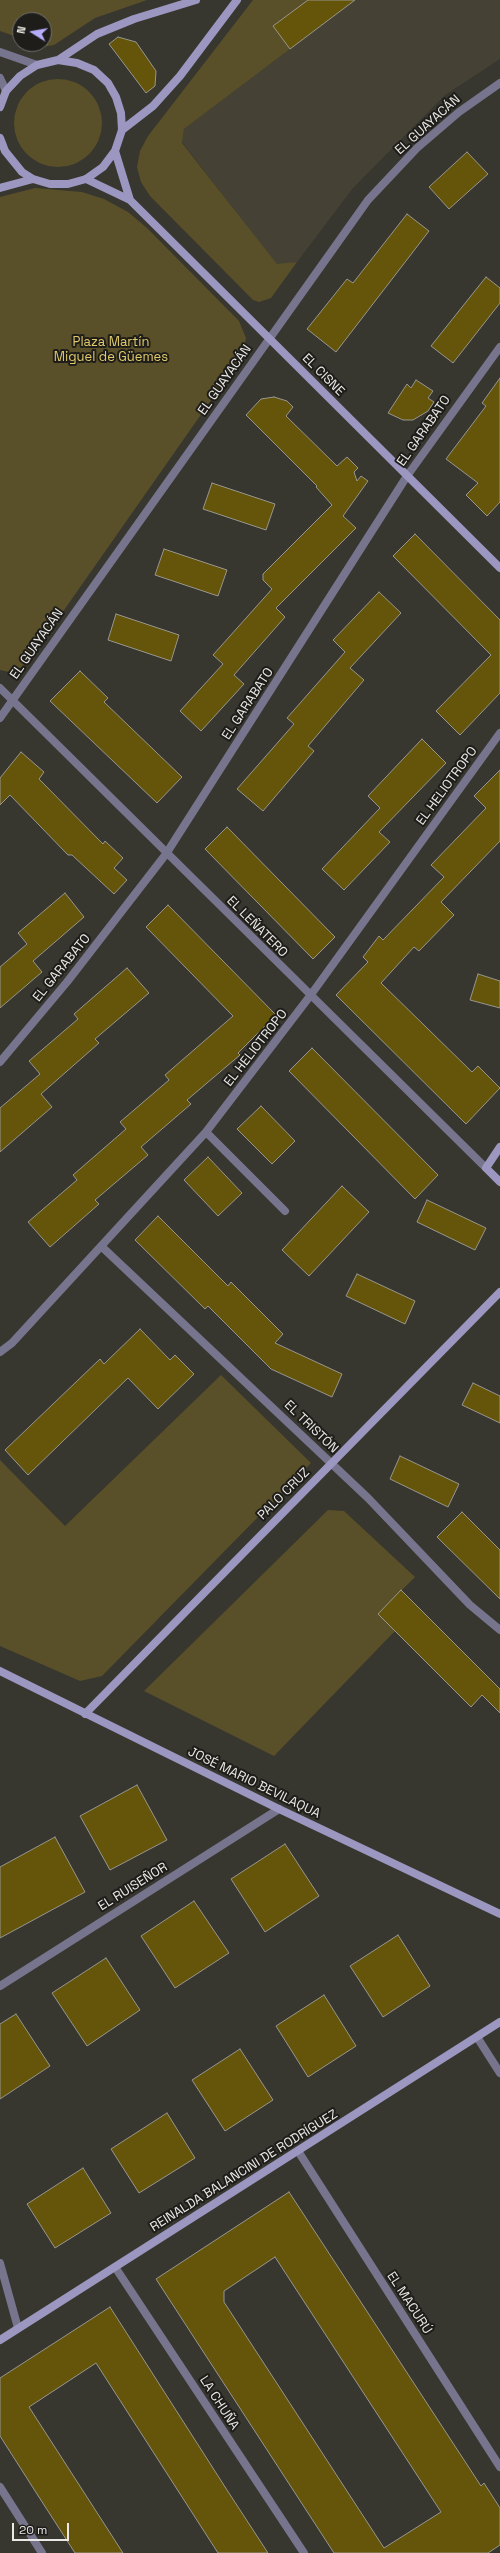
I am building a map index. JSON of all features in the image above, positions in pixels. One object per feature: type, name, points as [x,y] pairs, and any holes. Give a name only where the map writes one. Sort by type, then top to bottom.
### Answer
[{"type":"street","points":[[0,107],[6,91],[20,76],[37,65],[58,60],[96,34],[134,19],[196,0]]},
{"type":"street","points":[[122,130],[153,106],[175,81],[237,0]]},
{"type":"street","points":[[0,52],[37,65]]},
{"type":"street","points":[[0,139],[12,162],[33,179],[50,184],[68,184],[86,179],[103,167],[115,151],[122,130],[121,113],[116,97],[108,83],[94,70],[77,63],[58,60]]},
{"type":"street","points":[[0,78],[6,91]]},
{"type":"street","name":"EL GUAYACÁN","points":[[0,718],[368,200],[417,148],[458,112],[500,83]]},
{"type":"street","name":"EL CISNE","points":[[115,151],[130,200]]},
{"type":"street","points":[[0,188],[33,179]]},
{"type":"street","name":"EL CISNE","points":[[86,179],[130,200],[500,568]]},
{"type":"street","name":"EL GARABATO","points":[[0,1062],[67,982],[166,854],[407,476],[500,347]]},
{"type":"street","name":"EL LEÑATERO","points":[[0,688],[166,854],[500,1182]]},
{"type":"street","name":"EL HELIOTROPO","points":[[0,1352],[12,1343],[206,1132],[310,996],[500,733]]},
{"type":"street","points":[[206,1132],[285,1211]]},
{"type":"street","points":[[486,1168],[500,1147]]},
{"type":"street","name":"EL TRISTÓN","points":[[101,1246],[332,1463],[470,1605],[500,1630]]},
{"type":"street","name":"PALO CRUZ","points":[[85,1714],[500,1292]]},
{"type":"street","name":"JOSÉ MARIO BEVILAQUA","points":[[0,1671],[279,1809],[500,1914]]},
{"type":"street","name":"EL RUISEÑOR","points":[[0,1986],[279,1809]]},
{"type":"street","name":"REINALDA BALANCINI DE RODRÍGUEZ","points":[[0,2340],[500,2022]]},
{"type":"street","points":[[477,2037],[500,2073]]},
{"type":"street","name":"EL MACURÚ","points":[[298,2151],[500,2468]]},
{"type":"street","points":[[0,2262],[18,2328]]},
{"type":"street","name":"LA CHUÑA","points":[[115,2267],[304,2553]]},
{"type":"street","points":[[0,2488],[42,2553]]},
{"type":"shaded area","points":[[355,0],[500,0],[500,59],[445,95],[353,188],[297,262],[277,265],[182,142],[184,129]]},
{"type":"green space","points":[[0,0],[147,0],[95,18],[54,45],[52,45],[52,12],[12,12],[12,35],[0,31]]},
{"type":"green space","points":[[253,0],[355,0],[184,129],[182,143],[277,264],[297,262],[271,298],[259,302],[253,300],[150,196],[141,182],[137,167],[140,151],[148,136]]},
{"type":"green space","points":[[58,79],[75,83],[89,92],[98,106],[102,123],[98,140],[89,154],[75,163],[58,167],[41,163],[27,154],[18,140],[14,123],[18,106],[27,92],[41,83]]},
{"type":"green space","name":"Plaza Martín Miguel de Güemes","points":[[35,188],[82,192],[104,199],[128,212],[147,228],[239,321],[246,338],[242,356],[27,663],[19,669],[9,672],[0,670],[0,197]]},
{"type":"green space","points":[[221,1375],[311,1463],[102,1676],[80,1681],[0,1646],[0,1460],[65,1526]]},
{"type":"green space","points":[[328,1510],[344,1511],[415,1577],[378,1614],[395,1631],[274,1756],[144,1691]]},
{"type":"building","points":[[308,0],[355,0],[290,49],[273,26]]},
{"type":"building","points":[[118,37],[136,42],[156,71],[155,86],[146,93],[109,44]]},
{"type":"building","points":[[467,152],[488,174],[449,209],[429,187]]},
{"type":"building","points":[[407,214],[429,231],[336,352],[307,329],[347,279],[353,283]]},
{"type":"building","points":[[486,277],[500,288],[500,303],[453,363],[431,346]]},
{"type":"building","points":[[500,378],[500,502],[487,516],[466,495],[478,483],[446,459],[486,406],[482,403]]},
{"type":"building","points":[[416,380],[433,391],[428,398],[434,402],[428,411],[413,420],[403,420],[388,413],[407,384],[411,388]]},
{"type":"building","points":[[274,397],[287,401],[293,407],[286,416],[337,466],[347,457],[358,468],[354,472],[357,481],[361,476],[368,481],[343,516],[356,528],[276,608],[285,617],[234,675],[244,684],[201,731],[180,711],[223,664],[213,655],[272,589],[263,580],[263,574],[332,505],[316,487],[317,486],[246,415],[261,399]]},
{"type":"building","points":[[212,483],[275,504],[266,530],[203,509]]},
{"type":"building","points":[[415,534],[500,620],[500,693],[460,735],[436,711],[491,655],[393,556]]},
{"type":"building","points":[[164,549],[227,570],[218,596],[155,575]]},
{"type":"building","points":[[379,592],[401,613],[350,668],[364,680],[308,746],[314,751],[263,811],[237,789],[294,724],[287,718],[345,652],[333,640]]},
{"type":"building","points":[[116,614],[179,635],[171,661],[108,640]]},
{"type":"building","points":[[80,671],[108,698],[104,702],[182,777],[157,803],[50,701]]},
{"type":"building","points":[[422,739],[446,763],[379,832],[390,842],[344,890],[322,869],[380,808],[368,796]]},
{"type":"building","points":[[21,752],[44,772],[39,779],[103,844],[105,841],[123,858],[114,868],[127,880],[114,894],[72,855],[68,855],[10,795],[0,805],[0,778]]},
{"type":"building","points":[[500,770],[500,841],[441,902],[454,915],[419,951],[414,947],[381,983],[472,1072],[478,1066],[500,1088],[466,1124],[336,995],[368,962],[363,957],[379,936],[383,940],[444,877],[431,865],[486,808],[474,796]]},
{"type":"building","points":[[227,827],[335,937],[313,959],[205,849]]},
{"type":"building","points":[[65,893],[84,917],[33,961],[42,972],[0,1008],[0,967],[27,944],[18,933]]},
{"type":"building","points":[[168,905],[276,1015],[238,1053],[240,1055],[187,1100],[191,1104],[141,1147],[148,1155],[95,1200],[99,1204],[50,1247],[28,1222],[77,1180],[73,1175],[126,1129],[120,1122],[169,1080],[165,1075],[233,1016],[146,927]]},
{"type":"building","points":[[127,968],[149,993],[95,1039],[99,1043],[41,1094],[52,1107],[0,1152],[0,1108],[40,1074],[29,1061],[78,1019],[74,1014]]},
{"type":"building","points":[[478,974],[500,981],[500,1008],[470,1000]]},
{"type":"building","points":[[312,1048],[438,1175],[415,1199],[289,1071]]},
{"type":"building","points":[[261,1106],[295,1141],[272,1164],[237,1129]]},
{"type":"building","points":[[208,1157],[242,1193],[218,1216],[184,1180]]},
{"type":"building","points":[[342,1186],[369,1212],[309,1276],[282,1250]]},
{"type":"building","points":[[427,1200],[486,1228],[475,1250],[417,1222]]},
{"type":"building","points":[[158,1216],[228,1286],[231,1282],[283,1334],[275,1343],[342,1374],[332,1397],[271,1369],[208,1306],[205,1309],[135,1240]]},
{"type":"building","points":[[357,1274],[415,1301],[405,1324],[346,1296]]},
{"type":"building","points":[[140,1329],[170,1360],[175,1355],[194,1374],[158,1409],[128,1378],[28,1475],[5,1450],[100,1359],[104,1364]]},
{"type":"building","points":[[473,1383],[500,1396],[500,1423],[462,1405]]},
{"type":"building","points":[[400,1456],[459,1484],[448,1507],[390,1479]]},
{"type":"building","points":[[462,1512],[500,1550],[500,1599],[437,1537]]},
{"type":"building","points":[[401,1590],[500,1689],[500,1713],[482,1695],[471,1707],[378,1614]]},
{"type":"building","points":[[137,1785],[167,1840],[110,1870],[80,1816]]},
{"type":"building","points":[[55,1837],[85,1892],[0,1938],[0,1867]]},
{"type":"building","points":[[285,1844],[319,1896],[265,1932],[231,1879]]},
{"type":"building","points":[[194,1901],[229,1953],[175,1988],[141,1936]]},
{"type":"building","points":[[398,1935],[430,1986],[383,2017],[350,1966]]},
{"type":"building","points":[[106,1958],[140,2010],[87,2046],[52,1993]]},
{"type":"building","points":[[324,1995],[356,2046],[308,2077],[276,2026]]},
{"type":"building","points":[[16,2014],[50,2066],[0,2099],[0,2024]]},
{"type":"building","points":[[240,2049],[273,2100],[225,2131],[192,2080]]},
{"type":"building","points":[[167,2113],[195,2158],[139,2193],[111,2149]]},
{"type":"building","points":[[83,2168],[111,2213],[55,2248],[27,2204]]},
{"type":"building","points":[[289,2192],[481,2486],[484,2483],[500,2508],[500,2545],[488,2553],[334,2553],[156,2279]],"holes":[[[275,2257],[441,2512],[384,2548],[224,2302],[224,2291]]]},
{"type":"building","points":[[110,2307],[268,2553],[218,2553],[96,2363],[29,2407],[123,2553],[75,2553],[37,2494],[0,2436],[0,2378]]}]
